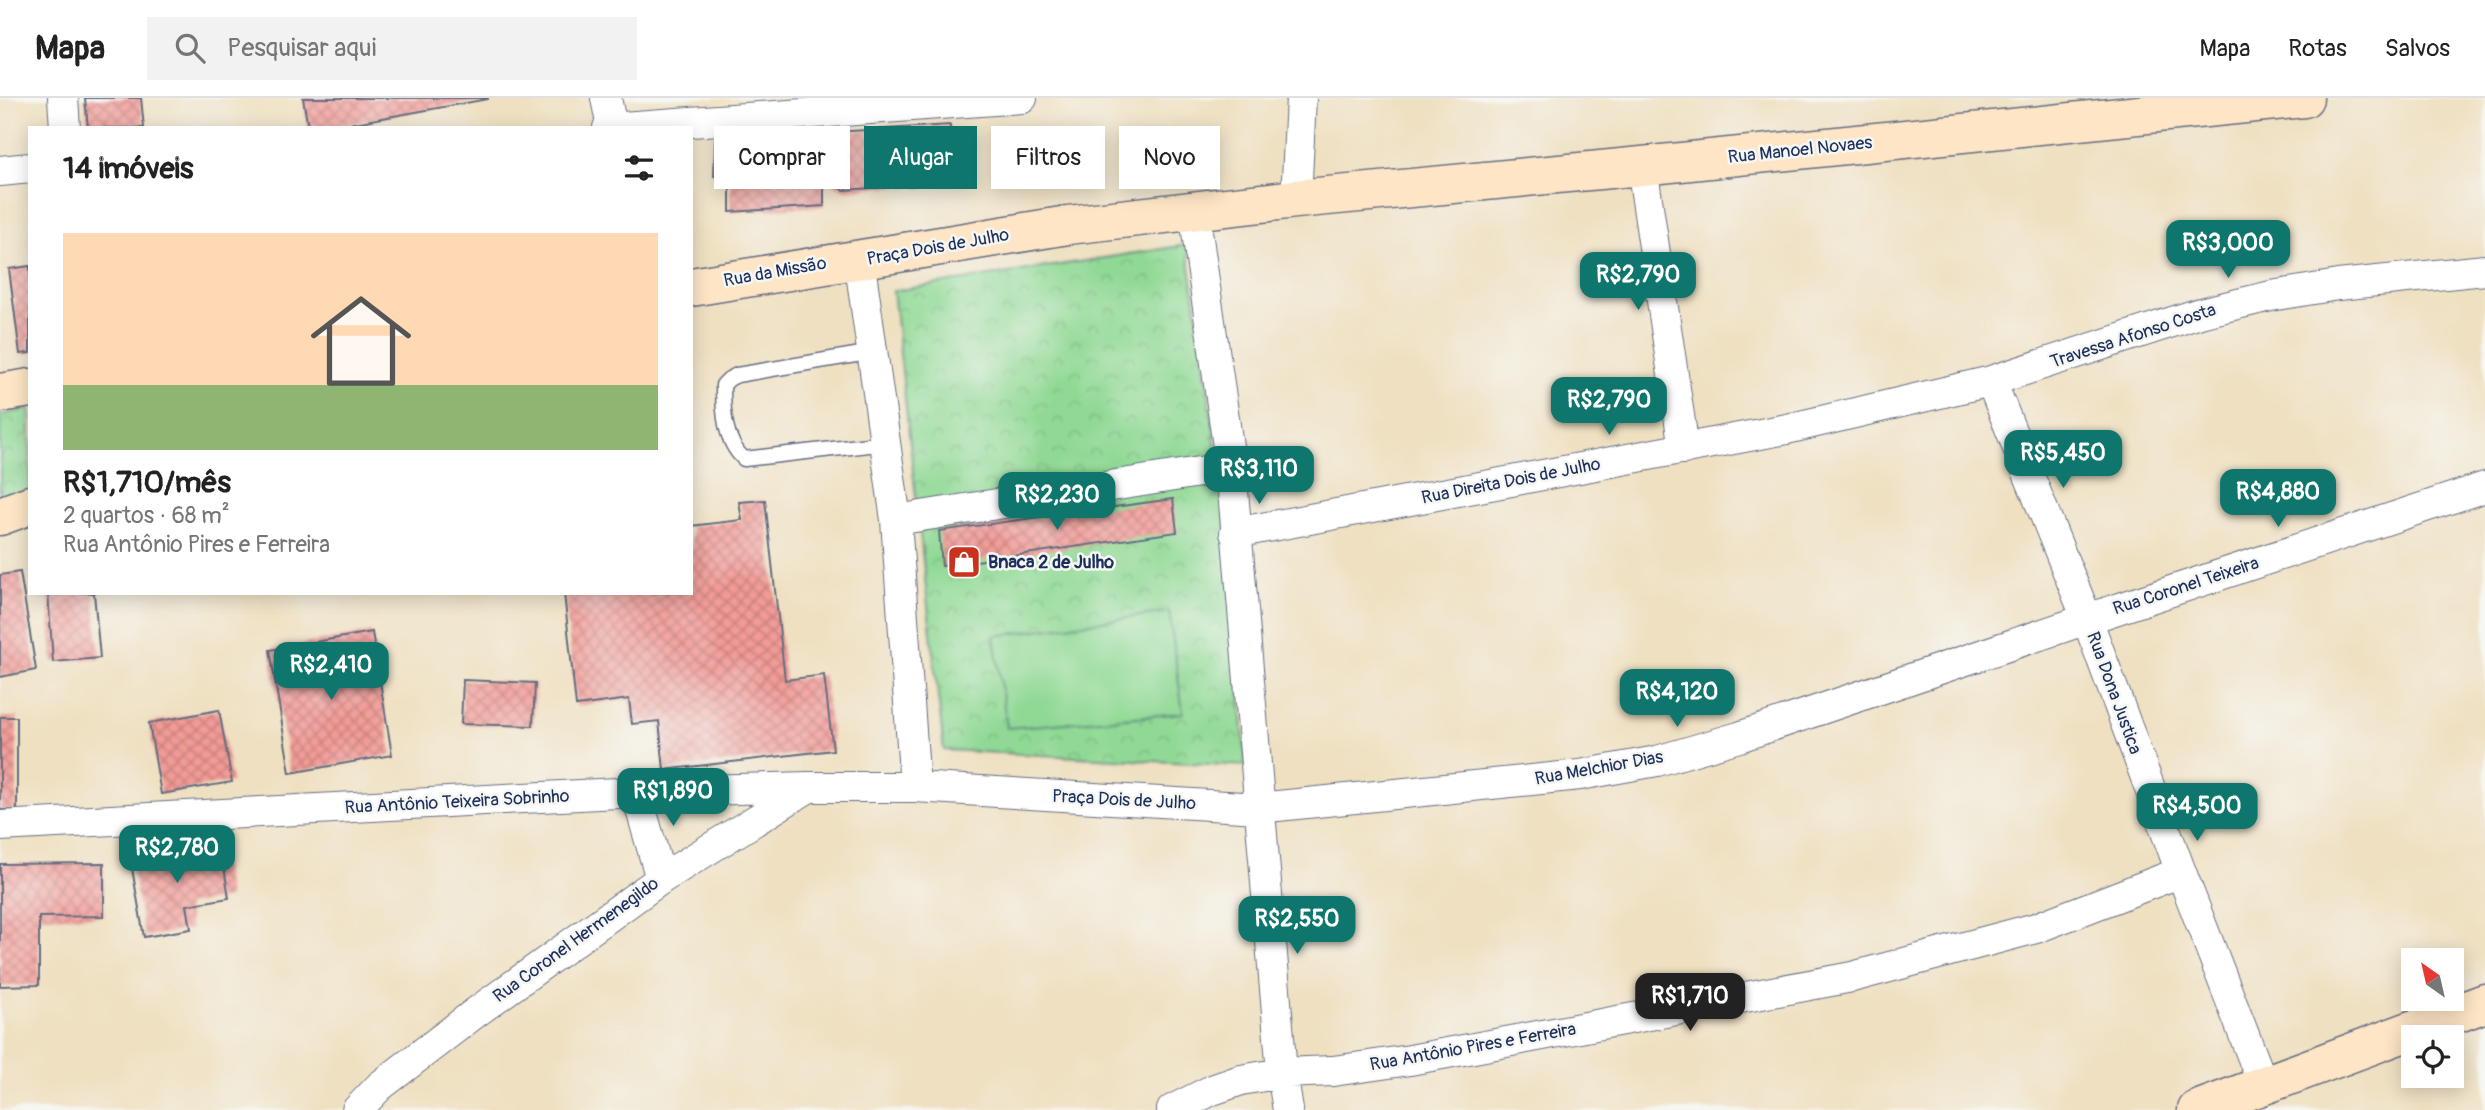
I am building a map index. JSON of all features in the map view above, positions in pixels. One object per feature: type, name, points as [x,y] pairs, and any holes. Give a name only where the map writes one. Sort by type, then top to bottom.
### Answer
[{"type":"street","points":[[63,98],[65,126]]},
{"type":"street","points":[[606,98],[610,126]]},
{"type":"street","points":[[637,126],[1022,98]]},
{"type":"street","points":[[1296,199],[1301,98]]},
{"type":"street","name":"Rua Manoel Novaes","points":[[1296,199],[2304,98]]},
{"type":"street","points":[[1642,166],[1684,449]]},
{"type":"street","points":[[0,170],[28,169]]},
{"type":"street","name":"Praça Dois de Julho","points":[[1259,808],[915,787],[896,520],[859,258],[1068,225],[1296,199]]},
{"type":"street","points":[[1194,211],[1231,467],[1282,1073],[1288,1110]]},
{"type":"street","name":"Rua da Missão","points":[[693,287],[859,258]]},
{"type":"street","name":"Travessa Afonso Costa","points":[[1991,382],[2200,313],[2271,296],[2338,285],[2485,270]]},
{"type":"street","name":"Rua Direita Dois de Julho","points":[[1236,533],[1787,429],[1991,382]]},
{"type":"street","name":"Rua Dona Justica","points":[[1991,382],[2087,618],[2263,1084]]},
{"type":"street","points":[[0,393],[28,388]]},
{"type":"street","points":[[896,520],[1231,467]]},
{"type":"street","name":"Rua Coronel Teixeira","points":[[2087,618],[2485,487]]},
{"type":"street","points":[[0,516],[28,506]]},
{"type":"street","name":"Rua Melchior Dias","points":[[1259,808],[1580,775],[1657,761],[1815,712],[2087,618]]},
{"type":"street","name":"Rua Coronel Hermenegildo","points":[[357,1110],[380,1086],[465,1021],[661,879],[809,787]]},
{"type":"street","name":"Rua Antônio Teixeira Sobrinho","points":[[0,826],[636,792],[915,787]]},
{"type":"street","points":[[636,792],[661,879]]},
{"type":"street","name":"Rua Antônio Pires e Ferreira","points":[[1171,1110],[1212,1090],[1241,1080],[1282,1073],[1333,1071],[1410,1060],[1852,977],[2036,928],[2181,872]]},
{"type":"street","points":[[2197,1110],[2485,1003]]},
{"type":"lane","points":[[873,352],[737,375],[723,385],[723,407],[732,446],[744,459],[886,443]]},
{"type":"green space","points":[[1187,245],[1224,502],[1246,766],[944,750],[893,291]]},
{"type":"green space","points":[[28,409],[28,492],[0,499],[0,415]]},
{"type":"green space","points":[[1169,612],[1183,713],[1007,728],[994,636]]},
{"type":"building","points":[[85,98],[141,98],[144,126],[88,126]]},
{"type":"building","points":[[303,98],[488,98],[338,126],[308,126]]},
{"type":"building","points":[[864,130],[864,189],[844,190],[842,189],[850,189],[850,131]]},
{"type":"building","points":[[730,189],[824,189],[824,206],[730,212]]},
{"type":"building","points":[[28,266],[28,353],[20,354],[9,269]]},
{"type":"building","points":[[1173,499],[1177,532],[942,566],[939,531]]},
{"type":"building","points":[[765,500],[785,680],[824,675],[833,750],[664,770],[659,721],[632,724],[629,699],[576,706],[564,595],[693,595],[693,526],[742,520],[739,502]]},
{"type":"building","points":[[20,572],[36,670],[0,677],[0,575]]},
{"type":"building","points":[[48,595],[94,595],[100,658],[53,662]]},
{"type":"building","points":[[372,632],[392,755],[290,773],[270,650]]},
{"type":"building","points":[[463,680],[535,683],[533,726],[461,724]]},
{"type":"building","points":[[219,710],[232,782],[161,794],[149,723]]},
{"type":"building","points":[[0,717],[17,717],[17,810],[0,810]]},
{"type":"building","points":[[220,842],[229,898],[187,905],[191,929],[144,937],[130,857]]},
{"type":"building","points":[[104,863],[104,916],[39,917],[39,985],[0,986],[0,864]]},
{"type":"place","name":"Bnaca 2 de Julho","points":[[964,562]]}]
